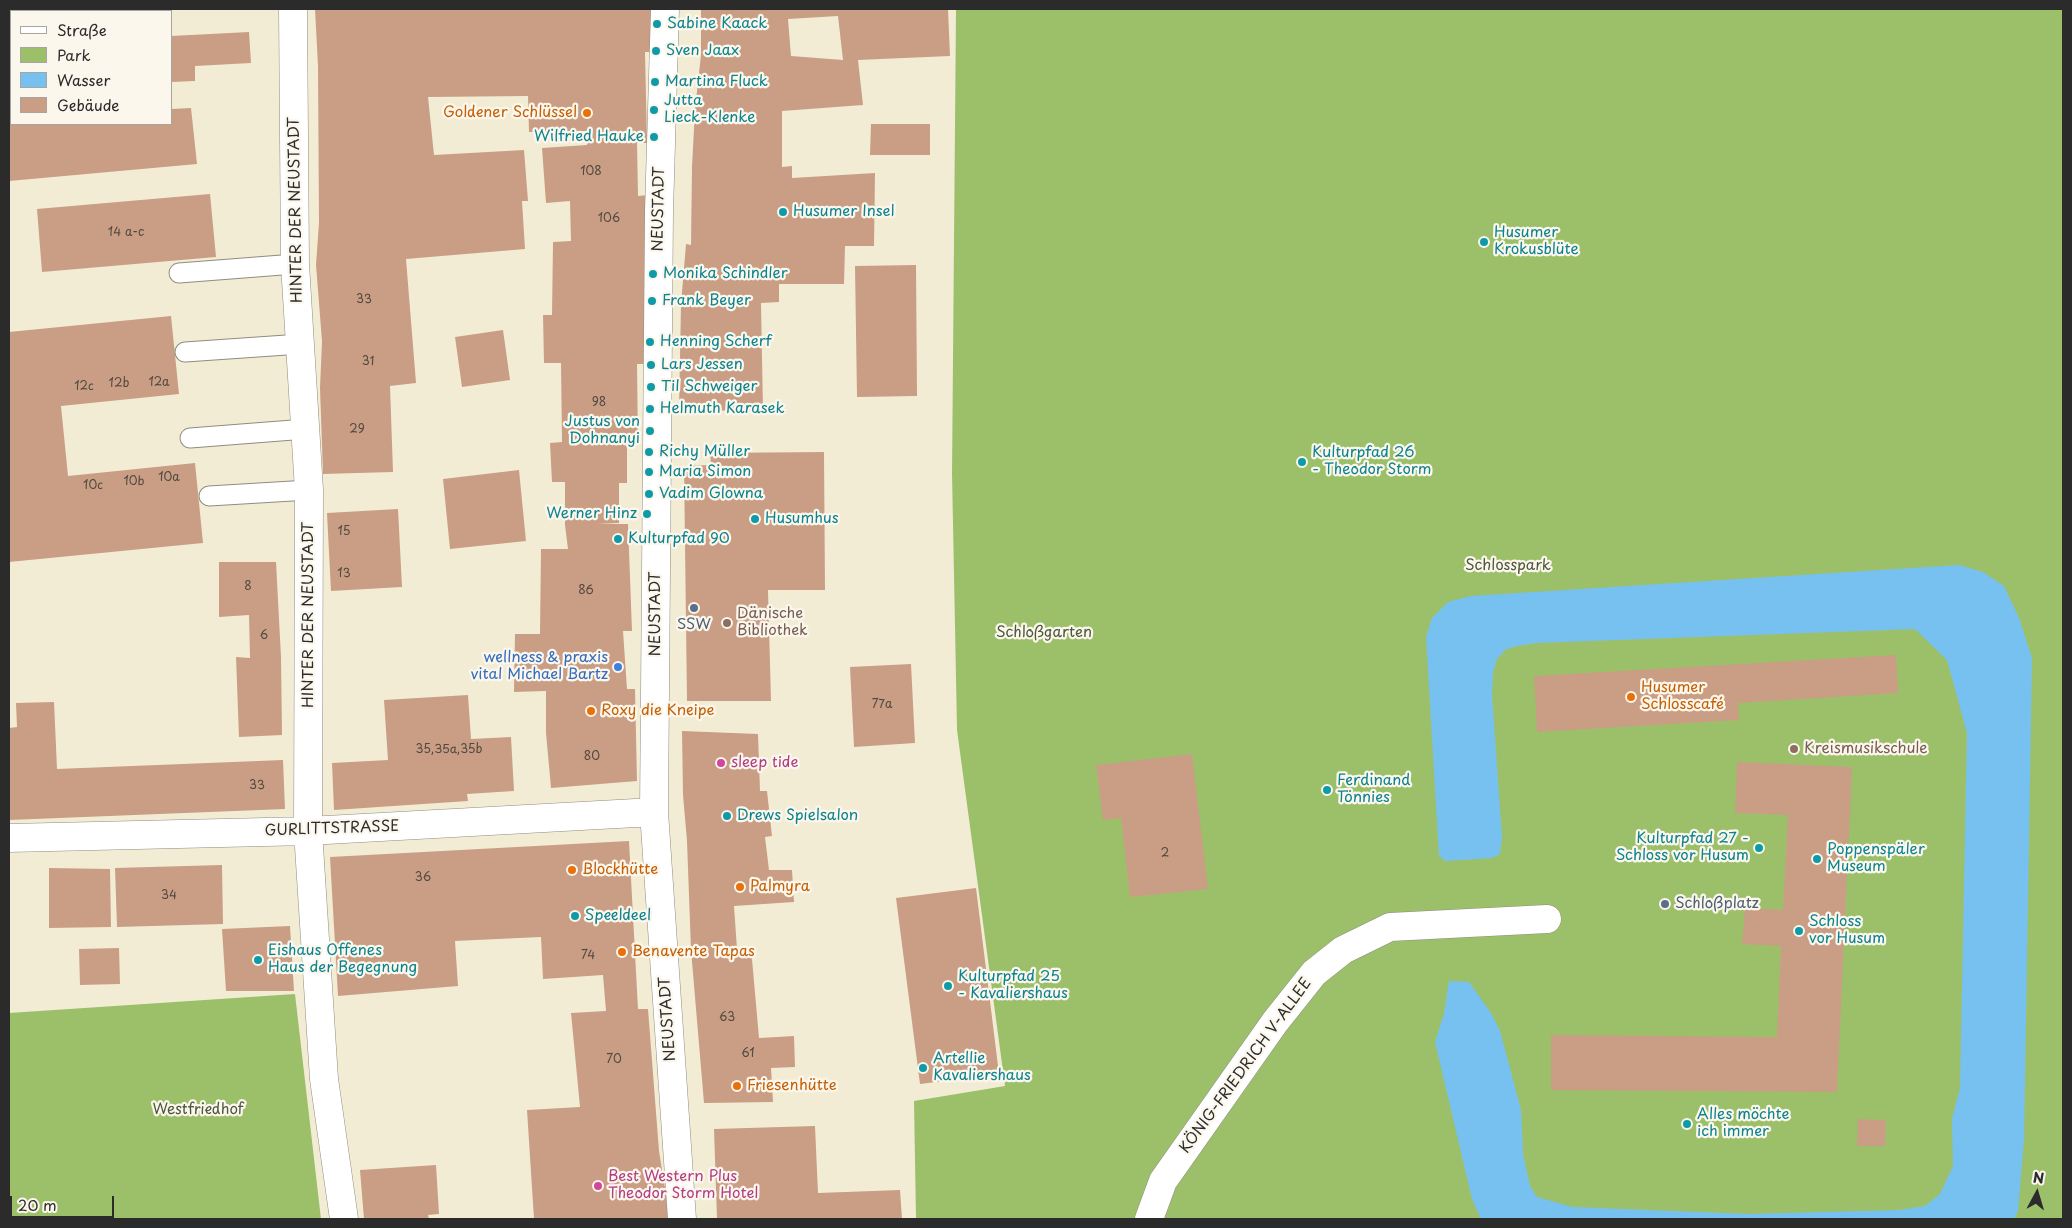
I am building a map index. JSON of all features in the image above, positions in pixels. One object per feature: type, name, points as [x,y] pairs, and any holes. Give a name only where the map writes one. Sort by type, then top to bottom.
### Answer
[{"type":"street","name":"HINTER DER NEUSTADT","points":[[293,9],[295,264],[309,490],[308,831],[324,1080],[344,1219]]},
{"type":"street","name":"NEUSTADT","points":[[665,9],[659,211],[654,812],[682,1219]]},
{"type":"street","name":"GURLITTSTRASSE","points":[[9,838],[308,831],[654,812]]},
{"type":"street","name":"KÖNIG-FRIEDRICH V-ALLEE","points":[[1150,1219],[1164,1181],[1275,1022],[1314,973],[1343,950],[1390,927],[1547,919]]},
{"type":"lane","points":[[179,273],[295,264]]},
{"type":"lane","points":[[185,352],[301,344]]},
{"type":"lane","points":[[190,438],[306,429]]},
{"type":"lane","points":[[209,496],[309,490]]},
{"type":"green space","name":"Schlosspark","points":[[956,9],[2063,9],[2063,1219],[916,1219],[914,1101],[1005,1086],[957,730],[952,473]]},
{"type":"green space","name":"Westfriedhof","points":[[295,994],[321,1219],[9,1219],[9,1013]]},
{"type":"water","points":[[1959,565],[1983,572],[2004,586],[2019,618],[2032,658],[2024,1139],[2018,1211],[2014,1219],[1481,1219],[1472,1199],[1435,1042],[1444,1014],[1449,981],[1469,982],[1491,1013],[1500,1031],[1521,1110],[1523,1154],[1530,1186],[1537,1197],[1572,1207],[1749,1214],[1900,1210],[1925,1206],[1940,1194],[1953,1166],[1952,1119],[1960,1088],[1967,733],[1947,660],[1915,629],[1536,643],[1517,646],[1506,649],[1497,659],[1493,672],[1492,695],[1502,837],[1500,854],[1492,858],[1445,861],[1439,855],[1426,637],[1432,618],[1448,602],[1471,596]]},
{"type":"building","points":[[315,9],[651,9],[651,52],[645,52],[647,143],[637,143],[638,196],[648,195],[649,364],[637,364],[638,443],[627,443],[627,483],[619,483],[619,523],[597,524],[628,524],[632,631],[623,631],[627,689],[635,689],[637,781],[551,788],[546,733],[546,691],[514,692],[515,634],[540,634],[541,549],[568,549],[565,525],[565,482],[552,482],[550,443],[562,442],[561,363],[544,363],[543,315],[552,315],[553,242],[571,241],[570,201],[546,203],[542,148],[587,145],[587,131],[529,132],[528,96],[428,97],[434,155],[524,150],[528,201],[522,201],[525,249],[406,259],[416,383],[390,386],[393,472],[323,474],[320,388],[322,341],[316,265],[319,223],[318,66]]},
{"type":"building","points":[[701,9],[948,9],[950,56],[858,60],[863,105],[782,111],[782,167],[792,166],[792,178],[875,173],[874,246],[845,246],[844,284],[779,284],[779,302],[761,303],[763,411],[679,410],[681,304],[686,244],[691,245],[695,109],[701,55]],"holes":[[[838,16],[843,60],[791,56],[788,19]]]},
{"type":"building","points":[[249,32],[251,63],[195,66],[195,81],[172,82],[172,36]]},
{"type":"building","points":[[9,53],[10,53],[10,89]]},
{"type":"building","points":[[191,108],[197,164],[9,181],[9,124],[172,125],[172,109]]},
{"type":"building","points":[[871,124],[930,124],[930,155],[870,155]]},
{"type":"building","points":[[210,194],[216,257],[42,272],[37,209]]},
{"type":"building","points":[[916,265],[917,396],[857,397],[855,266]]},
{"type":"building","points":[[171,316],[179,394],[61,406],[68,476],[195,463],[203,543],[9,562],[9,332]]},
{"type":"building","points":[[503,330],[510,380],[462,387],[455,337]]},
{"type":"building","name":"Husumhus","points":[[824,452],[825,590],[768,590],[771,701],[687,701],[684,466],[711,465],[710,453]]},
{"type":"building","points":[[519,470],[526,541],[450,549],[443,479]]},
{"type":"building","points":[[398,509],[402,587],[331,591],[327,513]]},
{"type":"building","points":[[219,562],[276,562],[281,657],[282,735],[239,737],[236,657],[250,658],[249,615],[219,617]]},
{"type":"building","points":[[1896,655],[1898,693],[1738,703],[1739,720],[1537,732],[1534,676]]},
{"type":"building","points":[[911,664],[915,743],[854,747],[850,667]]},
{"type":"building","points":[[468,695],[471,739],[511,737],[514,791],[467,794],[468,801],[334,810],[332,763],[388,760],[384,700]]},
{"type":"building","points":[[54,702],[57,769],[283,760],[285,809],[9,820],[9,728],[17,727],[16,703]]},
{"type":"building","points":[[682,731],[758,734],[760,791],[767,791],[772,836],[765,837],[769,870],[792,870],[794,902],[734,906],[737,949],[751,948],[759,1038],[794,1036],[795,1067],[771,1068],[773,1102],[704,1103],[691,950],[687,841],[683,795]]},
{"type":"building","points":[[1192,754],[1208,889],[1130,897],[1121,818],[1103,820],[1096,765]]},
{"type":"building","name":"Schloss vor Husum","points":[[1737,762],[1852,767],[1837,1092],[1551,1090],[1551,1035],[1777,1037],[1781,946],[1742,944],[1745,908],[1783,910],[1788,815],[1735,813]]},
{"type":"building","points":[[629,841],[638,1009],[648,1009],[659,1151],[670,1219],[534,1219],[527,1110],[580,1107],[571,1013],[606,1011],[603,975],[543,979],[541,937],[455,941],[458,986],[338,996],[330,857]]},
{"type":"building","points":[[222,865],[223,924],[117,927],[115,868]]},
{"type":"building","points":[[49,868],[110,869],[111,927],[49,928]]},
{"type":"building","name":"Kulturpfad 25 - Kavaliershaus","points":[[976,888],[999,1074],[920,1084],[896,898]]},
{"type":"building","name":"Eishaus Offenes Haus der Begegnung","points":[[290,926],[294,991],[226,991],[222,929]]},
{"type":"building","points":[[119,948],[120,984],[80,985],[79,949]]},
{"type":"building","points":[[1858,1119],[1886,1120],[1885,1146],[1857,1146]]},
{"type":"building","points":[[815,1126],[818,1193],[900,1190],[902,1219],[717,1219],[714,1129]]},
{"type":"building","points":[[436,1165],[439,1214],[428,1215],[429,1219],[364,1219],[360,1170]]},
{"type":"place","name":"Sabine Kaack","points":[[657,24]]},
{"type":"place","name":"Sven Jaax","points":[[656,51]]},
{"type":"place","name":"Martina Fluck","points":[[655,82]]},
{"type":"place","name":"Jutta Lieck-Klenke","points":[[654,110]]},
{"type":"place","name":"Goldener Schlüssel","points":[[587,113]]},
{"type":"place","name":"Wilfried Hauke","points":[[654,137]]},
{"type":"place","name":"Husumer Insel","points":[[783,212]]},
{"type":"place","name":"Husumer Krokusblüte","points":[[1484,242]]},
{"type":"place","name":"Monika Schindler","points":[[653,274]]},
{"type":"place","name":"Frank Beyer","points":[[652,301]]},
{"type":"place","name":"Henning Scherf","points":[[650,342]]},
{"type":"place","name":"Lars Jessen","points":[[651,365]]},
{"type":"place","name":"Til Schweiger","points":[[651,387]]},
{"type":"place","name":"Helmuth Karasek","points":[[650,409]]},
{"type":"place","name":"Justus von Dohnanyi","points":[[650,431]]},
{"type":"place","name":"Richy Müller","points":[[649,452]]},
{"type":"place","name":"Kulturpfad 26 - Theodor Storm","points":[[1302,462]]},
{"type":"place","name":"Maria Simon","points":[[649,472]]},
{"type":"place","name":"Vadim Glowna","points":[[649,494]]},
{"type":"place","name":"Werner Hinz","points":[[647,514]]},
{"type":"place","name":"Husumhus","points":[[755,519]]},
{"type":"place","name":"Kulturpfad 90","points":[[618,539]]},
{"type":"place","name":"SSW","points":[[694,608]]},
{"type":"place","name":"Dänische Bibliothek","points":[[727,623]]},
{"type":"place","name":"wellness & praxis vital Michael Bartz","points":[[618,667]]},
{"type":"place","name":"Husumer Schlosscafé","points":[[1631,697]]},
{"type":"place","name":"Roxy die Kneipe","points":[[591,711]]},
{"type":"place","name":"Kreismusikschule","points":[[1794,749]]},
{"type":"place","name":"sleep tide","points":[[721,763]]},
{"type":"place","name":"Ferdinand Tönnies","points":[[1327,790]]},
{"type":"place","name":"Drews Spielsalon","points":[[727,816]]},
{"type":"place","name":"Kulturpfad 27 - Schloss vor Husum","points":[[1759,848]]},
{"type":"place","name":"Poppenspäler Museum","points":[[1817,859]]},
{"type":"place","name":"Blockhütte","points":[[572,870]]},
{"type":"place","name":"Palmyra","points":[[740,887]]},
{"type":"place","name":"Schloßplatz","points":[[1665,904]]},
{"type":"place","name":"Speeldeel","points":[[575,916]]},
{"type":"place","name":"Schloss vor Husum","points":[[1799,931]]},
{"type":"place","name":"Benavente Tapas","points":[[622,952]]},
{"type":"place","name":"Eishaus Offenes Haus der Begegnung","points":[[258,960]]},
{"type":"place","name":"Kulturpfad 25 - Kavaliershaus","points":[[948,986]]},
{"type":"place","name":"Artellie Kavaliershaus","points":[[923,1068]]},
{"type":"place","name":"Friesenhütte","points":[[737,1086]]},
{"type":"place","name":"Alles möchte ich immer","points":[[1687,1124]]},
{"type":"place","name":"Best Western Plus Theodor Storm Hotel","points":[[598,1186]]},
{"type":"park label","name":"Schloßgarten","points":[[1044,633]]}]
